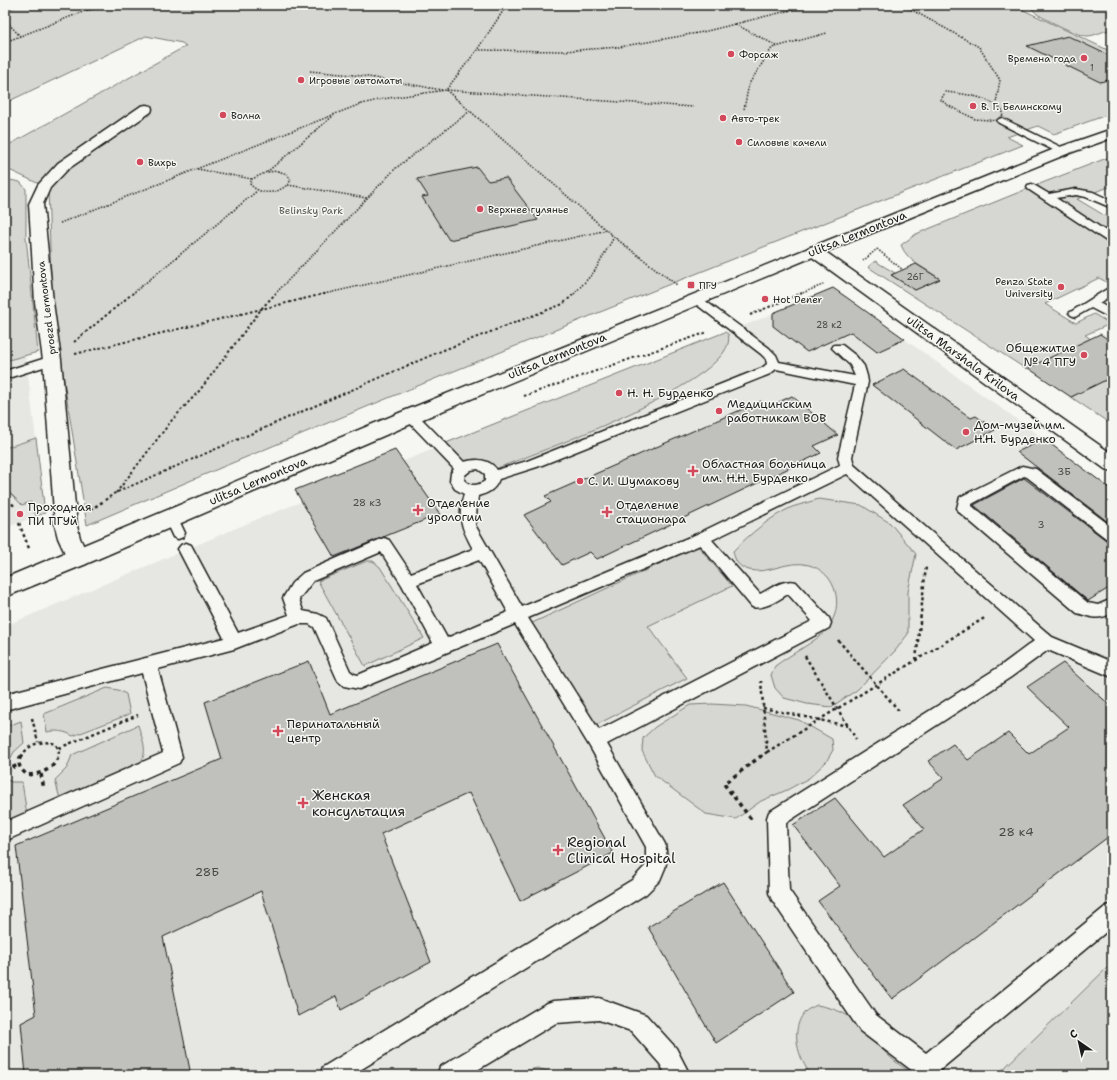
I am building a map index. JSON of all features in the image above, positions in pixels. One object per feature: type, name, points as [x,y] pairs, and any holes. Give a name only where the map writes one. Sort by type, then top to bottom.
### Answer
[{"type":"main road","name":"proezd Lermontova","points":[[78,558],[69,538],[66,526],[52,360],[44,302],[36,204],[38,197],[54,175],[74,158],[146,109]]},
{"type":"main road","name":"ulitsa Lermontova","points":[[5,588],[78,558],[175,526],[412,416],[814,251],[1062,151],[1112,133]]},
{"type":"main road","name":"ulitsa Marshala Krilova","points":[[814,251],[1112,464]]},
{"type":"lane","points":[[1002,121],[1062,151]]},
{"type":"lane","points":[[1032,187],[1112,240]]},
{"type":"lane","points":[[1047,197],[1076,192],[1089,194],[1112,205]]},
{"type":"lane","points":[[1075,312],[1112,291]]},
{"type":"lane","points":[[493,476],[532,464],[766,371],[772,365],[772,358],[765,351],[696,299]]},
{"type":"lane","points":[[1091,303],[1112,315]]},
{"type":"lane","points":[[838,348],[858,365],[861,371],[862,382],[845,457],[848,467],[1046,642],[1112,670]]},
{"type":"lane","points":[[5,375],[52,360]]},
{"type":"lane","points":[[772,365],[862,382]]},
{"type":"lane","points":[[412,416],[462,469]]},
{"type":"lane","points":[[472,465],[484,466],[492,472],[493,476],[487,487],[478,491],[462,488],[456,477],[462,469],[472,465]]},
{"type":"lane","points":[[5,702],[234,642],[307,616],[316,618],[320,623],[347,680],[358,682],[702,538],[848,467]]},
{"type":"lane","points":[[1112,535],[1032,474],[1022,471],[965,501],[964,508],[1083,608],[1100,612],[1112,605]]},
{"type":"lane","points":[[331,1075],[639,887],[649,879],[656,870],[658,856],[655,844],[596,741],[518,615],[468,525],[469,501],[472,491]]},
{"type":"lane","points":[[596,741],[823,623],[790,586],[758,602],[702,538]]},
{"type":"lane","points":[[298,618],[291,598],[298,587],[308,577],[384,544],[408,581],[443,646]]},
{"type":"lane","points":[[186,549],[234,642]]},
{"type":"lane","points":[[408,581],[482,552]]},
{"type":"lane","points":[[1046,642],[1005,672],[776,818],[779,893],[868,1023],[926,1066],[1112,914]]},
{"type":"lane","points":[[5,832],[173,758],[148,664]]},
{"type":"lane","points":[[448,1075],[553,1012],[599,1009],[638,1022],[668,1056],[679,1075]]},
{"type":"path","points":[[5,42],[85,11],[109,5]]},
{"type":"path","points":[[38,232],[335,114],[372,102],[446,90],[507,5]]},
{"type":"path","points":[[476,50],[564,51],[619,47],[703,32],[811,5]]},
{"type":"path","points":[[903,5],[971,43],[983,52],[1000,80],[996,106]]},
{"type":"path","points":[[5,20],[20,36]]},
{"type":"path","points":[[735,24],[778,47]]},
{"type":"path","points":[[744,109],[749,84],[772,48],[827,33]]},
{"type":"path","points":[[310,71],[363,76],[446,90],[693,107]]},
{"type":"path","points":[[446,90],[614,237],[680,288]]},
{"type":"path","points":[[945,92],[964,93],[978,97],[996,106],[1003,111],[1002,121],[975,119],[944,104],[941,99],[945,92]]},
{"type":"path","points":[[115,493],[172,420],[200,390],[262,308],[396,168],[470,111]]},
{"type":"path","points":[[196,169],[252,179],[267,172],[335,114]]},
{"type":"path","points":[[267,172],[288,174],[291,180],[288,185]]},
{"type":"path","points":[[252,179],[250,184],[257,191]]},
{"type":"path","points":[[52,360],[257,191],[273,191],[288,185],[367,198]]},
{"type":"path","points":[[52,360],[262,308],[607,230]]},
{"type":"path","points":[[66,526],[115,493],[441,350],[563,304],[576,293],[594,272],[614,237]]},
{"type":"path","points":[[877,249],[903,270]]},
{"type":"path","points":[[5,496],[16,507]]},
{"type":"path","points":[[19,523],[32,555]]},
{"type":"path","points":[[916,661],[929,539]]},
{"type":"path","points":[[753,821],[724,784],[767,752],[1005,605]]},
{"type":"path","points":[[823,623],[877,684],[914,729]]},
{"type":"path","points":[[794,638],[868,758]]},
{"type":"path","points":[[758,656],[767,752]]},
{"type":"path","points":[[59,748],[159,706]]},
{"type":"path","points":[[764,708],[848,726]]},
{"type":"path","points":[[45,740],[51,741],[59,748],[58,759],[48,770],[41,774],[27,775],[20,769],[19,764],[23,754],[32,745],[45,740]]},
{"type":"path","points":[[5,770],[19,764]]},
{"type":"shaded area","points":[[5,191],[45,513],[5,528]]},
{"type":"shaded area","name":"Regional Clinical Hospital","points":[[833,288],[1044,439],[1112,490],[1112,1075],[5,1075],[5,626],[258,519],[763,318]]},
{"type":"green space","name":"Belinsky Park","points":[[19,5],[1013,5],[1112,52],[1112,113],[1054,134],[1038,126],[1007,137],[1023,145],[436,378],[87,525],[52,306],[48,188],[5,168],[5,147],[186,46],[182,43],[146,36],[5,103],[5,11]]},
{"type":"green space","points":[[1035,5],[1112,7],[1112,30],[1090,36],[1083,36],[1037,14],[1032,9]]},
{"type":"green space","points":[[1112,156],[1112,186],[1092,193],[1072,190],[1047,193],[1037,185]]},
{"type":"green space","points":[[5,179],[20,182],[26,189],[26,237],[38,352],[5,361],[5,216],[9,214],[7,203],[5,203]]},
{"type":"green space","points":[[1027,189],[1112,245],[1112,285],[1099,278],[1045,304],[1076,323],[1094,314],[1110,324],[1085,335],[1091,339],[1026,369],[868,267],[875,261],[895,273],[891,275],[915,290],[940,279],[913,261],[901,245],[916,234]]},
{"type":"green space","points":[[1074,194],[1085,196],[1077,199],[1112,220],[1112,237],[1053,199]]},
{"type":"green space","points":[[725,332],[728,334],[724,352],[703,372],[670,393],[631,413],[549,448],[495,469],[475,459],[462,461],[446,443]]},
{"type":"green space","points":[[1111,377],[1112,378],[1112,425],[1071,397]]},
{"type":"green space","points":[[36,438],[45,513],[36,516],[31,502],[22,505],[11,494],[5,493],[5,448]]},
{"type":"green space","points":[[819,499],[861,505],[890,523],[916,554],[908,592],[908,634],[895,651],[857,690],[831,707],[807,704],[784,698],[775,688],[771,675],[775,666],[823,634],[829,627],[837,604],[834,588],[830,580],[818,569],[809,565],[801,564],[786,565],[756,571],[749,570],[742,567],[738,563],[733,551],[753,532],[776,516],[792,507]]},
{"type":"green space","points":[[698,546],[732,586],[648,626],[687,678],[596,725],[530,624]]},
{"type":"green space","points":[[367,561],[373,561],[380,567],[424,638],[365,666],[318,581]]},
{"type":"green space","points":[[107,688],[118,690],[126,694],[130,714],[73,736],[60,731],[47,732],[44,714]]},
{"type":"green space","points":[[712,704],[746,706],[799,720],[832,739],[833,750],[826,762],[809,778],[787,790],[761,801],[736,819],[706,814],[655,776],[642,751],[643,738],[655,727],[690,705]]},
{"type":"green space","points":[[21,721],[24,743],[14,752],[8,763],[5,764],[5,727]]},
{"type":"green space","points":[[138,725],[143,740],[144,749],[143,758],[140,763],[60,799],[55,780],[67,768],[72,755]]},
{"type":"green space","points":[[5,778],[11,782],[22,782],[27,815],[5,825]]},
{"type":"green space","points":[[1112,963],[1112,1075],[997,1075]]},
{"type":"green space","points":[[817,1005],[841,1012],[850,1017],[865,1030],[892,1059],[914,1075],[811,1075],[799,1053],[797,1044],[797,1028],[804,1013],[808,1009]]},
{"type":"green space","points":[[537,1068],[561,1075],[511,1075]]},
{"type":"building","points":[[1068,36],[1112,57],[1112,79],[1100,82],[1027,46]]},
{"type":"building","name":"Верхнее гулянье","points":[[477,167],[488,181],[506,178],[538,220],[449,240],[422,197],[428,196],[417,179]]},
{"type":"building","points":[[916,264],[940,279],[915,290],[891,275]]},
{"type":"building","points":[[833,288],[905,339],[877,352],[851,332],[807,352],[773,326],[773,313]]},
{"type":"building","name":"Общежитие № 4 ПГУ","points":[[1100,334],[1112,342],[1112,377],[1071,397],[1028,368]]},
{"type":"building","points":[[904,369],[971,418],[976,416],[995,430],[956,450],[872,385]]},
{"type":"building","points":[[792,396],[838,435],[814,446],[821,453],[597,559],[590,552],[562,565],[524,515],[551,502],[545,496],[761,401],[768,407]]},
{"type":"building","points":[[1044,439],[1112,490],[1112,525],[1017,452]]},
{"type":"building","points":[[395,450],[440,514],[334,557],[295,490]]},
{"type":"building","points":[[1024,478],[1106,540],[1112,542],[1112,586],[1088,601],[974,505]]},
{"type":"building","points":[[497,644],[613,853],[520,901],[469,793],[381,834],[431,962],[341,1010],[336,996],[298,1016],[261,891],[163,937],[191,1075],[26,1075],[21,1023],[36,1015],[16,846],[222,759],[205,702],[309,661],[330,714]]},
{"type":"building","points":[[1063,663],[1112,707],[1112,834],[892,999],[818,901],[840,886],[793,825],[835,798],[884,857],[924,829],[903,805],[944,778],[928,761],[953,744],[968,760],[1008,733],[1029,754],[1069,727],[1027,687]]},
{"type":"building","points":[[723,882],[794,992],[716,1043],[648,927]]},
{"type":"place","name":"Форсаж","points":[[731,54]]},
{"type":"place","name":"Времена года","points":[[1084,58]]},
{"type":"place","name":"Игровые автоматы","points":[[301,80]]},
{"type":"place","name":"В. Г. Белинскому","points":[[973,106]]},
{"type":"place","name":"Волна","points":[[223,115]]},
{"type":"place","name":"Авто-трек","points":[[723,118]]},
{"type":"place","name":"Силовые качели","points":[[739,142]]},
{"type":"place","name":"Вихрь","points":[[140,162]]},
{"type":"place","name":"Верхнее гулянье","points":[[480,209]]},
{"type":"place","name":"ПГУ","points":[[691,285]]},
{"type":"place","name":"Penza State University","points":[[1061,287]]},
{"type":"place","name":"Hot Dener","points":[[765,299]]},
{"type":"place","name":"Общежитие № 4 ПГУ","points":[[1084,355]]},
{"type":"place","name":"Н. Н. Бурденко","points":[[619,393]]},
{"type":"place","name":"Медицинским работникам ВОВ","points":[[719,411]]},
{"type":"place","name":"Дом-музей им. Н.Н. Бурденко","points":[[966,432]]},
{"type":"place","name":"Областная больница им. Н.Н. Бурденко","points":[[693,471]]},
{"type":"place","name":"С. И. Шумакову","points":[[580,481]]},
{"type":"place","name":"Отделение урологии","points":[[418,510]]},
{"type":"place","name":"Отделение стационара","points":[[607,512]]},
{"type":"place","name":"Проходная ПИ ПГУй","points":[[20,514]]},
{"type":"place","name":"Перинатальный центр","points":[[278,731]]},
{"type":"place","name":"Женская консультация","points":[[303,803]]},
{"type":"place","name":"Regional Clinical Hospital","points":[[558,850]]}]
